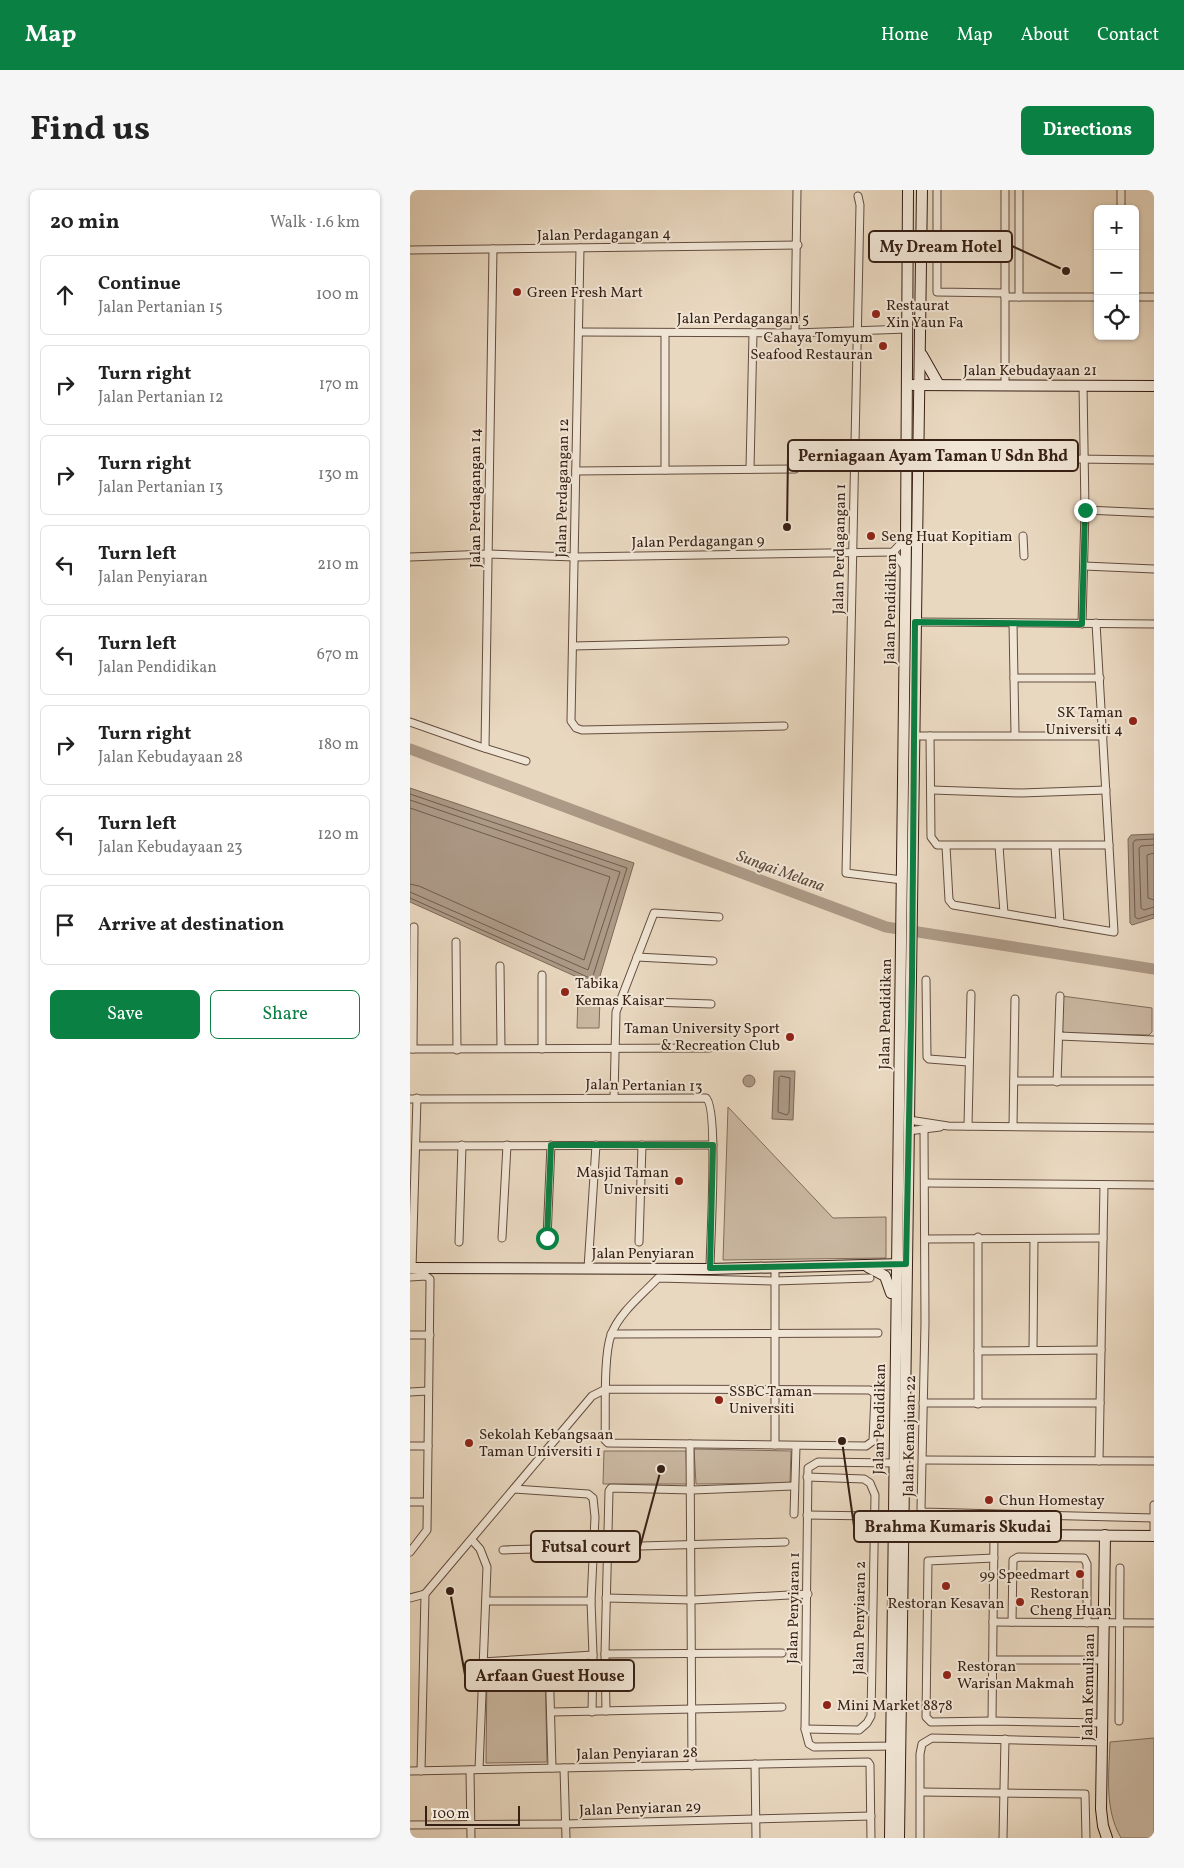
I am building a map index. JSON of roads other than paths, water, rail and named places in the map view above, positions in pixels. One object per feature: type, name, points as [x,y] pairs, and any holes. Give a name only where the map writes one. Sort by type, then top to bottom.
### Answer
[{"type":"main road","name":"Jalan Pendidikan","points":[[898,1534],[894,1462],[896,1316],[901,1264],[897,1216],[906,538],[908,190]]},
{"type":"main road","name":"Jalan Pendidikan","points":[[890,1838],[895,1746],[901,1264],[908,1131],[912,978],[915,622],[923,190]]},
{"type":"main road","points":[[920,351],[939,385]]},
{"type":"main road","name":"Jalan Kebudayaan 21","points":[[907,385],[1154,386]]},
{"type":"main road","points":[[861,1265],[883,1260],[889,1256],[893,1246],[897,1216]]},
{"type":"main road","name":"Jalan Penyiaran","points":[[411,1271],[588,1268],[775,1268],[901,1264]]},
{"type":"main road","points":[[861,1265],[885,1276],[890,1282],[896,1316]]},
{"type":"main road","points":[[898,1534],[1154,1536]]},
{"type":"main road","name":"Jalan Kemuliaan","points":[[1106,1535],[1101,1809],[1103,1826],[1108,1838]]},
{"type":"main road","name":"Jalan Pendidikan","points":[[895,1746],[899,1838]]},
{"type":"street","points":[[795,333],[798,245],[797,190]]},
{"type":"street","points":[[937,190],[937,292],[1019,297],[1094,297]]},
{"type":"street","points":[[1005,190],[1005,385]]},
{"type":"street","points":[[1019,190],[1019,297]]},
{"type":"street","points":[[1121,190],[1122,205]]},
{"type":"street","name":"Jalan Perdagangan 1","points":[[858,196],[860,205],[846,873],[902,880]]},
{"type":"street","name":"Jalan Perdagangan 4","points":[[410,250],[798,245]]},
{"type":"street","name":"Jalan Perdagangan 12","points":[[580,248],[580,332],[571,721],[576,728],[582,730],[784,726]]},
{"type":"street","name":"Jalan Perdagangan 14","points":[[485,748],[493,249]]},
{"type":"street","points":[[1139,297],[1154,297]]},
{"type":"street","name":"Jalan Perdagangan 5","points":[[580,332],[795,333],[908,329]]},
{"type":"street","points":[[664,333],[665,470]]},
{"type":"street","points":[[750,469],[752,333]]},
{"type":"street","points":[[1082,624],[1085,510],[1083,385]]},
{"type":"street","points":[[919,456],[1154,460]]},
{"type":"street","points":[[576,471],[796,469]]},
{"type":"street","points":[[1085,510],[1154,513]]},
{"type":"street","points":[[1023,536],[1024,556]]},
{"type":"street","points":[[905,568],[893,552],[906,538]]},
{"type":"street","name":"Jalan Perdagangan 9","points":[[410,558],[489,554],[575,557],[893,552]]},
{"type":"street","points":[[1084,566],[1154,568]]},
{"type":"street","points":[[915,622],[1154,624]]},
{"type":"street","points":[[1013,623],[1016,735]]},
{"type":"street","points":[[946,846],[950,903],[975,910],[1114,932],[1096,623]]},
{"type":"street","points":[[573,646],[785,641]]},
{"type":"street","points":[[1014,678],[1100,678]]},
{"type":"street","points":[[410,722],[526,760]]},
{"type":"street","points":[[914,736],[1103,736]]},
{"type":"street","points":[[930,736],[931,837],[933,842],[946,846],[1109,845]]},
{"type":"street","points":[[932,790],[1017,793],[1106,790]]},
{"type":"street","points":[[999,846],[1004,914]]},
{"type":"street","points":[[1055,846],[1060,923]]},
{"type":"street","points":[[614,1098],[616,1012],[654,913],[719,917]]},
{"type":"street","points":[[414,927],[412,1049],[709,1048]]},
{"type":"street","points":[[456,942],[457,1050]]},
{"type":"street","points":[[637,957],[713,961]]},
{"type":"street","points":[[500,966],[501,1048]]},
{"type":"street","points":[[542,975],[542,1049]]},
{"type":"street","points":[[926,980],[927,1057],[929,1059],[968,1062]]},
{"type":"street","points":[[968,1126],[971,994]]},
{"type":"street","points":[[1057,1082],[1060,996]]},
{"type":"street","points":[[1013,1126],[1015,999]]},
{"type":"street","points":[[621,1001],[711,1004]]},
{"type":"street","points":[[1059,1036],[1154,1040]]},
{"type":"street","points":[[1014,1081],[1154,1081]]},
{"type":"street","points":[[410,1552],[417,1545],[426,1530],[430,1335],[430,1279],[411,1271],[413,1188],[417,1146],[413,1098]]},
{"type":"street","name":"Jalan Pertanian 13","points":[[413,1098],[706,1098],[710,1100],[713,1145],[710,1268]]},
{"type":"street","points":[[908,1120],[948,1126],[1154,1128]]},
{"type":"street","points":[[908,1131],[948,1126]]},
{"type":"street","name":"Jalan Kemajuan 22","points":[[924,1130],[926,1239],[921,1510],[923,1512],[1154,1518]]},
{"type":"street","points":[[547,1238],[551,1145]]},
{"type":"street","points":[[588,1268],[596,1145]]},
{"type":"street","points":[[639,1242],[642,1145]]},
{"type":"street","points":[[417,1146],[713,1145]]},
{"type":"street","points":[[459,1242],[462,1146]]},
{"type":"street","points":[[502,1238],[507,1146]]},
{"type":"street","points":[[926,1183],[1154,1185]]},
{"type":"street","points":[[1099,1461],[1104,1185]]},
{"type":"street","points":[[926,1239],[978,1237],[1034,1239],[1103,1238]]},
{"type":"street","points":[[978,1237],[978,1404]]},
{"type":"street","points":[[1033,1350],[1034,1239]]},
{"type":"street","points":[[775,1268],[775,1445]]},
{"type":"street","points":[[410,1598],[425,1594],[592,1396],[606,1389],[776,1392],[870,1390],[875,1394],[874,1434],[873,1441],[866,1446],[612,1444],[605,1440],[606,1389],[608,1348],[611,1334],[623,1315],[658,1278],[774,1281],[870,1278]]},
{"type":"street","points":[[611,1334],[775,1335],[878,1333]]},
{"type":"street","points":[[410,1335],[430,1335]]},
{"type":"street","points":[[978,1351],[1101,1350]]},
{"type":"street","points":[[410,1392],[428,1391]]},
{"type":"street","points":[[924,1403],[1100,1404]]},
{"type":"street","points":[[690,1444],[693,1600],[692,1766]]},
{"type":"street","points":[[410,1446],[428,1446]]},
{"type":"street","points":[[794,1514],[793,1486],[796,1446]]},
{"type":"street","points":[[923,1460],[1154,1461]]},
{"type":"street","points":[[807,1478],[808,1468],[818,1462],[894,1462]]},
{"type":"street","name":"Jalan Penyiaran 1","points":[[805,1729],[808,1594],[807,1478]]},
{"type":"street","name":"Jalan Penyiaran 2","points":[[805,1729],[859,1730],[867,1723],[871,1716],[874,1516],[874,1495],[870,1483],[864,1479],[807,1478]]},
{"type":"street","points":[[606,1711],[605,1654],[608,1491],[611,1488],[692,1490],[793,1486]]},
{"type":"street","points":[[514,1489],[584,1494],[592,1498],[595,1517],[590,1601],[593,1656],[592,1712]]},
{"type":"street","points":[[410,1502],[427,1502]]},
{"type":"street","points":[[1154,1505],[1154,1536]]},
{"type":"street","points":[[808,1515],[874,1516]]},
{"type":"street","points":[[992,1721],[994,1535]]},
{"type":"street","points":[[472,1540],[480,1549],[487,1567],[479,1770]]},
{"type":"street","points":[[503,1550],[785,1542]]},
{"type":"street","points":[[1012,1622],[1013,1560],[1018,1557],[1084,1558],[1087,1564],[1088,1623]]},
{"type":"street","points":[[994,1558],[928,1561],[926,1717],[931,1722],[1103,1723]]},
{"type":"street","points":[[1119,1721],[1120,1568]]},
{"type":"street","points":[[421,1771],[425,1594]]},
{"type":"street","points":[[606,1598],[693,1600],[808,1594]]},
{"type":"street","points":[[486,1601],[590,1601]]},
{"type":"street","points":[[993,1622],[1154,1623]]},
{"type":"street","points":[[605,1654],[782,1653]]},
{"type":"street","points":[[482,1662],[593,1656]]},
{"type":"street","points":[[549,1658],[552,1712],[552,1768]]},
{"type":"street","points":[[993,1660],[1104,1660]]},
{"type":"street","points":[[552,1712],[782,1707]]},
{"type":"street","points":[[805,1729],[809,1744],[814,1747],[895,1746]]},
{"type":"street","points":[[920,1838],[920,1754],[922,1744],[932,1738],[1102,1742]]},
{"type":"street","points":[[1003,1838],[1005,1739]]},
{"type":"street","name":"Jalan Penyiaran 28","points":[[410,1771],[864,1761],[870,1765],[871,1816]]},
{"type":"street","points":[[755,1764],[756,1838]]},
{"type":"street","points":[[564,1768],[566,1838]]},
{"type":"street","points":[[470,1770],[471,1838]]},
{"type":"street","points":[[921,1792],[1085,1794],[1086,1838]]},
{"type":"street","points":[[871,1816],[872,1838]]},
{"type":"street","name":"Jalan Penyiaran 29","points":[[410,1825],[565,1824],[871,1816]]},
{"type":"water","points":[[410,788],[634,863],[597,986],[410,902]]},
{"type":"water","points":[[1154,834],[1154,918],[1132,925],[1130,923],[1128,839],[1131,835]]},
{"type":"water","points":[[774,1071],[795,1071],[793,1120],[772,1119]]},
{"type":"water","points":[[747,1075],[751,1075],[755,1081],[751,1087],[747,1087],[743,1083],[743,1079]]},
{"type":"waterway","name":"Sungai Melana","points":[[410,749],[886,927],[1154,969]]},
{"type":"place","name":"My Dream Hotel","points":[[1066,271]]},
{"type":"place","name":"Green Fresh Mart","points":[[517,292]]},
{"type":"place","name":"Restaurat Xin Yaun Fa","points":[[876,314]]},
{"type":"place","name":"Cahaya Tomyum Seafood Restauran","points":[[883,346]]},
{"type":"place","name":"Perniagaan Ayam Taman U Sdn Bhd","points":[[787,527]]},
{"type":"place","name":"Seng Huat Kopitiam","points":[[871,536]]},
{"type":"place","name":"SK Taman Universiti 4","points":[[1133,721]]},
{"type":"place","name":"Tabika Kemas Kaisar","points":[[565,992]]},
{"type":"place","name":"Taman University Sport & Recreation Club","points":[[790,1037]]},
{"type":"place","name":"Masjid Taman Universiti","points":[[679,1181]]},
{"type":"place","name":"SSBC Taman Universiti","points":[[719,1400]]},
{"type":"place","name":"Brahma Kumaris Skudai","points":[[842,1441]]},
{"type":"place","name":"Sekolah Kebangsaan Taman Universiti 1","points":[[469,1443]]},
{"type":"place","name":"Futsal court","points":[[661,1469]]},
{"type":"place","name":"Chun Homestay","points":[[989,1500]]},
{"type":"place","name":"99 Speedmart","points":[[1080,1574]]},
{"type":"place","name":"Restoran Kesavan","points":[[946,1586]]},
{"type":"place","name":"Arfaan Guest House","points":[[450,1591]]},
{"type":"place","name":"Restoran Cheng Huan","points":[[1020,1602]]},
{"type":"place","name":"Restoran Warisan Makmah","points":[[947,1675]]},
{"type":"place","name":"Mini Market 8878","points":[[827,1705]]}]
